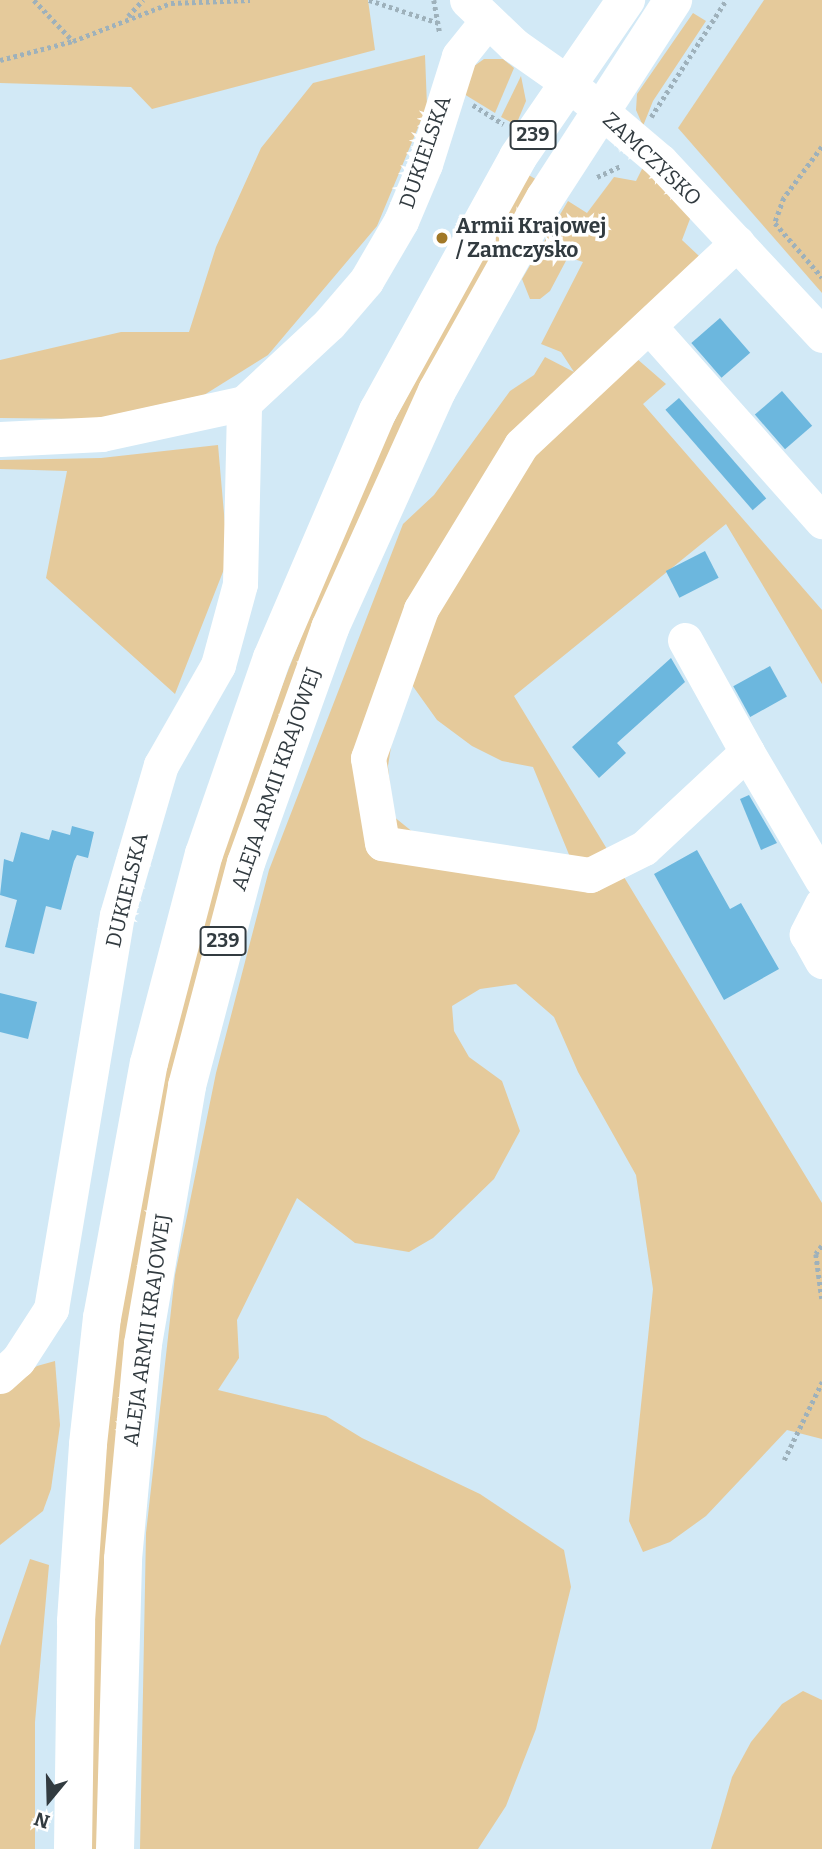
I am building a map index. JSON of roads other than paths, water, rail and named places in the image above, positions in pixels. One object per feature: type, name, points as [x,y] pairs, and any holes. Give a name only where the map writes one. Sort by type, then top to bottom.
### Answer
[{"type":"main road","name":"ALEJA ARMII KRAJOWEJ","points":[[73,1849],[77,1608],[103,1318],[129,1154],[174,958],[218,811],[272,657],[345,482],[416,338],[518,157],[626,0]]},
{"type":"main road","name":"ALEJA ARMII KRAJOWEJ","points":[[115,1849],[118,1643],[133,1422],[168,1184],[221,947],[301,702],[380,510],[474,320],[600,110],[673,0]]},
{"type":"street","name":"ZAMCZYSKO","points":[[477,10],[638,141],[822,335]]},
{"type":"street","name":"DUKIELSKA","points":[[0,1376],[18,1360],[51,1309],[117,915],[161,765],[218,665],[240,584],[244,403],[329,324],[366,281],[401,221],[425,164],[459,56],[477,10]]},
{"type":"street","points":[[737,243],[521,445],[421,609],[368,758],[382,843],[590,875],[644,848],[747,752]]},
{"type":"street","points":[[649,326],[822,521]]},
{"type":"street","points":[[0,439],[102,434],[244,403]]},
{"type":"street","points":[[685,640],[822,880]]},
{"type":"street","points":[[822,904],[807,934],[822,961]]},
{"type":"street","points":[[51,1309],[103,1318]]},
{"type":"place","name":"Armii Krajowej / Zamczysko","points":[[442,238]]}]
